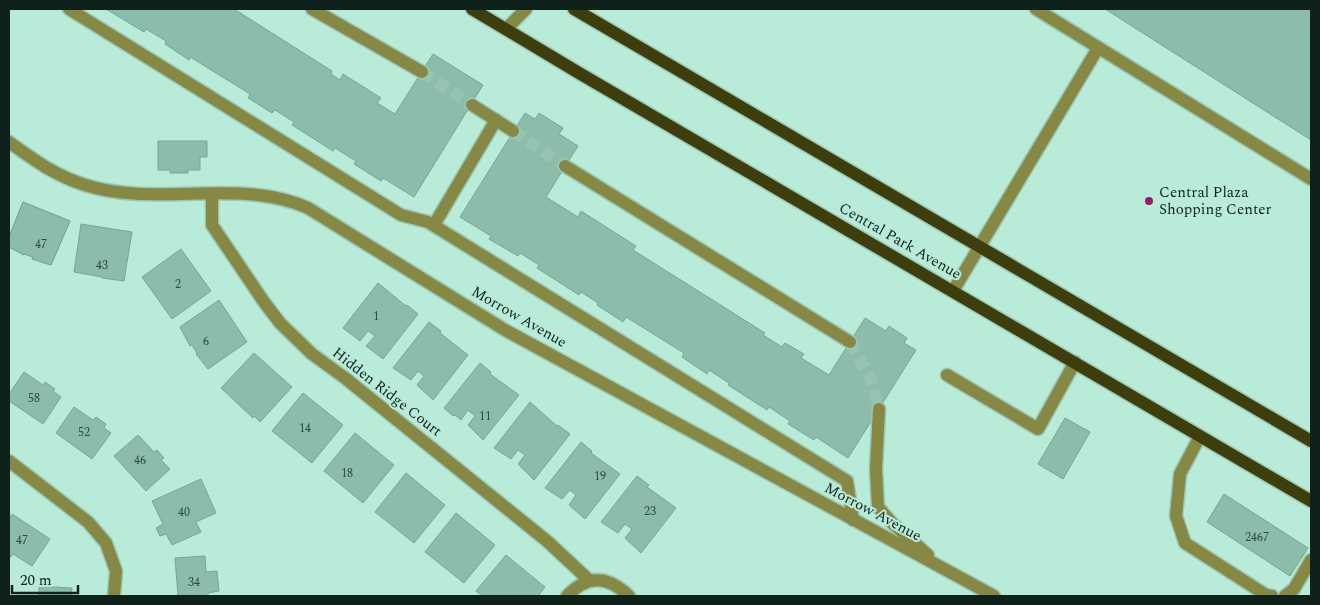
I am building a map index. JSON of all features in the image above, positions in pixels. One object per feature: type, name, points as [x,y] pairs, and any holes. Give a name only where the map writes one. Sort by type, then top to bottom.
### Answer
[{"type":"main road","name":"Central Park Avenue","points":[[472,9],[1311,501]]},
{"type":"main road","points":[[574,9],[1311,441]]},
{"type":"street","points":[[69,9],[401,214],[434,225],[847,481],[853,520]]},
{"type":"street","points":[[312,9],[422,72]]},
{"type":"street","points":[[506,29],[526,9]]},
{"type":"street","points":[[1036,9],[1311,179]]},
{"type":"street","points":[[953,291],[1098,48]]},
{"type":"street","points":[[472,105],[513,132]]},
{"type":"street","points":[[434,225],[496,120]]},
{"type":"street","name":"Morrow Avenue","points":[[9,142],[48,170],[85,185],[112,191],[266,195],[291,201],[308,208],[505,330],[994,596]]},
{"type":"street","points":[[565,166],[850,342]]},
{"type":"street","name":"Hidden Ridge Court","points":[[212,194],[212,225],[280,323],[312,354],[345,378],[547,541],[590,581]]},
{"type":"street","points":[[948,375],[1038,429],[1075,362]]},
{"type":"street","points":[[879,408],[876,468],[878,507],[892,523],[945,570]]},
{"type":"street","points":[[1200,436],[1180,474],[1176,516],[1185,543],[1266,595],[1272,596]]},
{"type":"street","points":[[9,461],[88,522],[106,543],[116,571],[114,596]]},
{"type":"street","points":[[1285,596],[1294,589],[1311,560]]},
{"type":"street","points":[[567,596],[576,587],[590,581],[605,580],[619,586],[630,596]]},
{"type":"building","points":[[106,9],[234,9],[332,71],[331,74],[340,80],[343,74],[381,98],[377,103],[395,114],[433,54],[483,85],[414,197],[383,178],[381,181],[354,164],[356,161],[335,148],[333,151],[292,125],[294,122],[275,110],[272,113],[248,98],[250,94],[190,57],[189,60],[165,44],[166,41],[146,29],[144,32]]},
{"type":"building","points":[[1105,9],[1311,9],[1311,140]]},
{"type":"building","points":[[525,113],[535,119],[539,113],[563,128],[559,134],[578,146],[546,197],[578,217],[581,211],[636,246],[633,250],[765,333],[763,335],[782,347],[785,343],[804,354],[801,358],[829,375],[865,318],[886,331],[889,326],[907,338],[904,343],[916,350],[848,458],[816,437],[814,440],[788,424],[790,421],[769,407],[767,410],[728,385],[729,383],[709,370],[707,374],[682,357],[684,353],[626,317],[623,322],[581,292],[579,295],[537,268],[539,265],[520,253],[518,256],[489,239],[491,236],[460,217]]},
{"type":"building","points":[[158,141],[207,141],[207,157],[200,157],[200,170],[188,170],[188,173],[170,173],[170,170],[158,170]]},
{"type":"building","points":[[23,202],[70,221],[51,265],[32,259],[33,257],[24,255],[9,247],[9,237]]},
{"type":"building","points":[[23,202],[70,221],[51,265],[32,259],[33,257],[24,255],[9,247],[9,237]]},
{"type":"building","points":[[81,224],[132,232],[124,281],[74,272]]},
{"type":"building","points":[[181,249],[211,291],[172,319],[142,277]]},
{"type":"building","points":[[378,283],[418,314],[383,359],[366,346],[375,336],[368,331],[360,341],[343,328]]},
{"type":"building","points":[[219,300],[247,342],[208,369],[196,354],[192,345],[190,346],[180,327]]},
{"type":"building","points":[[429,322],[468,355],[433,400],[417,385],[424,376],[418,371],[411,380],[393,368]]},
{"type":"building","points":[[254,353],[292,387],[260,422],[254,416],[253,418],[221,388]]},
{"type":"building","points":[[480,363],[491,372],[490,374],[519,395],[483,440],[468,425],[475,416],[468,410],[461,420],[444,408]]},
{"type":"building","points":[[24,372],[43,385],[45,382],[55,389],[53,391],[61,397],[43,424],[9,401],[9,394]]},
{"type":"building","points":[[303,393],[343,425],[312,463],[272,431]]},
{"type":"building","points":[[530,402],[557,426],[570,434],[534,480],[518,464],[525,455],[518,450],[511,459],[494,448]]},
{"type":"building","points":[[74,407],[93,420],[96,417],[106,424],[104,428],[111,433],[92,459],[56,433]]},
{"type":"building","points":[[1065,418],[1090,432],[1063,479],[1038,464]]},
{"type":"building","points":[[355,433],[394,465],[363,503],[324,471]]},
{"type":"building","points":[[138,435],[154,452],[157,450],[164,458],[161,460],[170,469],[146,491],[114,456]]},
{"type":"building","points":[[581,442],[592,451],[591,453],[620,474],[585,519],[569,505],[576,495],[570,490],[562,499],[545,488]]},
{"type":"building","points":[[406,473],[445,505],[414,543],[375,512]]},
{"type":"building","points":[[637,476],[649,485],[647,487],[676,508],[641,553],[625,538],[632,529],[625,524],[618,533],[601,522]]},
{"type":"building","points":[[201,479],[216,513],[196,522],[201,532],[172,545],[166,534],[160,536],[156,528],[163,524],[152,501]]},
{"type":"building","points":[[1224,494],[1308,548],[1290,576],[1207,522]]},
{"type":"building","points":[[456,513],[495,545],[464,583],[425,552]]},
{"type":"building","points":[[12,514],[50,539],[32,566],[13,554],[11,557],[9,555],[9,519]]},
{"type":"building","points":[[506,555],[545,587],[538,596],[482,596],[476,591]]},
{"type":"building","points":[[205,556],[206,572],[217,571],[219,591],[208,593],[208,596],[178,596],[175,558]]},
{"type":"building","points":[[39,586],[72,588],[71,596],[39,596]]},
{"type":"tunnel","points":[[422,72],[472,105]]},
{"type":"tunnel","points":[[513,131],[565,166]]},
{"type":"tunnel","points":[[850,342],[870,377],[879,409]]},
{"type":"place","name":"Central Plaza Shopping Center","points":[[1149,201]]}]
